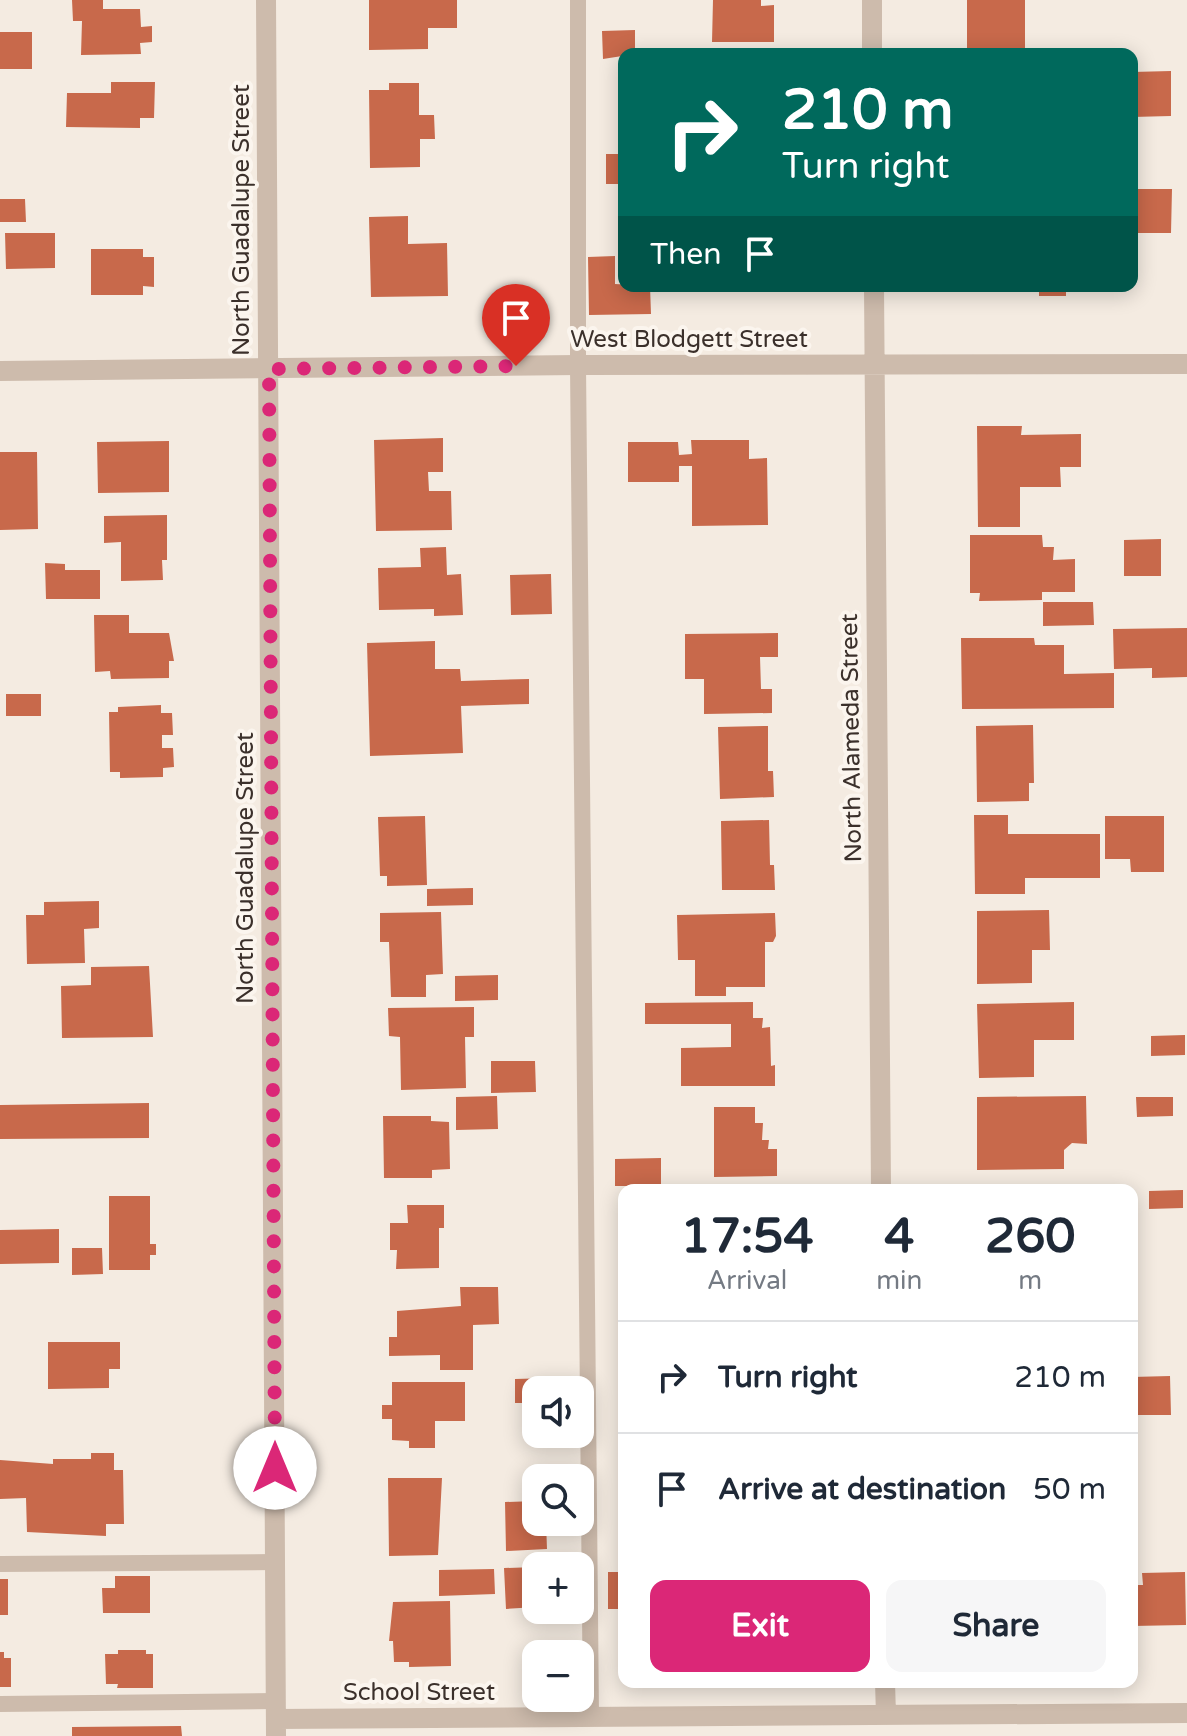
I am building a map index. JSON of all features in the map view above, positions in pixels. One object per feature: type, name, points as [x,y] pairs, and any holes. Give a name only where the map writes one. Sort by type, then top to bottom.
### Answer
[{"type":"street","name":"North Guadalupe Street","points":[[266,0],[276,1719]]},
{"type":"street","points":[[872,0],[872,48]]},
{"type":"street","name":"North Alameda Street","points":[[874,292],[881,1184]]},
{"type":"street","name":"West Blodgett Street","points":[[0,371],[578,365],[1187,364]]},
{"type":"street","points":[[885,1688],[886,1715]]},
{"type":"street","name":"School Street","points":[[276,1719],[1187,1713]]},
{"type":"lane","points":[[578,0],[578,365],[591,1716]]},
{"type":"lane","points":[[0,1564],[275,1562]]},
{"type":"lane","points":[[0,1704],[276,1719]]},
{"type":"building","points":[[72,0],[103,0],[103,9],[140,9],[141,27],[152,26],[152,42],[140,43],[141,54],[81,55],[82,21],[73,21]]},
{"type":"building","points":[[369,0],[457,0],[457,28],[428,28],[428,49],[369,50]]},
{"type":"building","points":[[713,0],[761,0],[761,6],[774,5],[774,42],[712,42]]},
{"type":"building","points":[[967,0],[1025,0],[1025,48],[967,48]]},
{"type":"building","points":[[635,30],[635,48],[618,48],[618,57],[603,59],[602,31]]},
{"type":"building","points":[[0,32],[32,32],[32,69],[0,69]]},
{"type":"building","points":[[1171,71],[1171,116],[1138,117],[1138,72]]},
{"type":"building","points":[[111,82],[155,82],[154,118],[140,118],[140,128],[66,127],[67,93],[111,93]]},
{"type":"building","points":[[389,83],[419,83],[419,115],[434,115],[435,139],[420,139],[420,167],[370,168],[369,90],[389,90]]},
{"type":"building","points":[[606,154],[618,154],[618,184],[606,184]]},
{"type":"building","points":[[1138,189],[1172,189],[1171,233],[1138,233]]},
{"type":"building","points":[[0,199],[25,199],[26,222],[0,222]]},
{"type":"building","points":[[408,216],[408,244],[447,243],[448,296],[371,297],[369,217]]},
{"type":"building","points":[[5,233],[55,233],[55,268],[6,269]]},
{"type":"building","points":[[91,249],[143,249],[143,257],[154,257],[154,287],[143,286],[143,295],[91,295]]},
{"type":"building","points":[[615,256],[618,292],[650,292],[651,314],[589,315],[588,257]]},
{"type":"building","points":[[1039,292],[1066,292],[1066,296],[1039,296]]},
{"type":"building","points":[[977,426],[1022,426],[1021,435],[1081,434],[1081,467],[1060,467],[1061,487],[1020,487],[1020,527],[978,527]]},
{"type":"building","points":[[443,438],[443,472],[428,472],[429,491],[451,491],[452,530],[376,531],[374,440]]},
{"type":"building","points":[[691,440],[749,440],[749,459],[767,458],[768,525],[692,526],[692,466],[679,466],[679,482],[628,482],[628,442],[678,442],[679,455],[692,454]]},
{"type":"building","points":[[169,441],[169,492],[98,493],[97,442]]},
{"type":"building","points":[[0,452],[37,452],[38,529],[0,530]]},
{"type":"building","points":[[167,515],[167,560],[162,560],[163,580],[121,581],[121,542],[104,543],[104,516]]},
{"type":"building","points":[[970,535],[1042,535],[1043,547],[1054,547],[1053,560],[1075,559],[1075,592],[1042,592],[1042,600],[979,601],[980,593],[970,593]]},
{"type":"building","points":[[1161,539],[1161,576],[1124,576],[1124,540]]},
{"type":"building","points":[[446,547],[447,575],[461,574],[463,615],[434,616],[434,609],[379,610],[378,568],[421,567],[420,548]]},
{"type":"building","points":[[45,563],[65,564],[65,570],[100,570],[100,599],[46,599]]},
{"type":"building","points":[[551,574],[552,614],[511,615],[510,575]]},
{"type":"building","points":[[1043,602],[1093,602],[1094,625],[1043,626]]},
{"type":"building","points":[[94,615],[129,615],[129,633],[169,633],[174,661],[169,661],[169,678],[111,679],[110,671],[95,672]]},
{"type":"building","points":[[1187,628],[1187,677],[1152,678],[1152,668],[1114,669],[1113,629]]},
{"type":"building","points":[[778,633],[778,657],[760,657],[761,689],[772,689],[772,713],[704,714],[704,679],[685,679],[685,634]]},
{"type":"building","points":[[961,638],[1034,638],[1035,645],[1064,645],[1064,674],[1114,673],[1114,708],[962,709]]},
{"type":"building","points":[[435,641],[435,669],[460,669],[461,681],[529,679],[529,704],[461,706],[463,753],[370,756],[367,643]]},
{"type":"building","points":[[6,694],[41,694],[41,716],[6,716]]},
{"type":"building","points":[[161,705],[161,713],[172,713],[173,735],[162,735],[162,748],[173,748],[174,767],[163,768],[163,777],[120,778],[120,772],[110,772],[109,712],[118,712],[118,707]]},
{"type":"building","points":[[1033,725],[1034,783],[1029,783],[1029,801],[977,802],[976,726]]},
{"type":"building","points":[[768,726],[768,771],[773,771],[774,797],[720,799],[718,727]]},
{"type":"building","points":[[974,815],[1008,815],[1008,834],[1100,834],[1100,878],[1025,878],[1025,894],[975,894]]},
{"type":"building","points":[[425,816],[427,885],[387,886],[387,876],[380,876],[378,817]]},
{"type":"building","points":[[1105,816],[1164,816],[1164,872],[1131,872],[1130,859],[1105,859]]},
{"type":"building","points":[[769,820],[770,865],[774,865],[775,890],[722,890],[721,821]]},
{"type":"building","points":[[473,888],[473,905],[427,906],[427,889]]},
{"type":"building","points":[[99,901],[99,928],[84,929],[85,963],[27,964],[26,915],[44,915],[44,902]]},
{"type":"building","points":[[1049,910],[1050,950],[1032,950],[1032,983],[977,984],[977,911]]},
{"type":"building","points":[[441,912],[443,974],[426,975],[426,997],[391,997],[389,942],[380,942],[380,913]]},
{"type":"building","points":[[775,913],[776,936],[773,942],[765,942],[765,987],[726,987],[726,996],[695,996],[695,960],[678,960],[677,915]]},
{"type":"building","points":[[149,966],[153,1037],[62,1038],[61,986],[91,985],[91,967]]},
{"type":"building","points":[[498,975],[498,1000],[455,1001],[455,976]]},
{"type":"building","points":[[753,1002],[753,1018],[763,1018],[762,1028],[770,1027],[775,1086],[681,1086],[681,1048],[731,1047],[731,1024],[645,1024],[645,1003]]},
{"type":"building","points":[[1074,1002],[1074,1040],[1034,1040],[1034,1077],[979,1078],[977,1004]]},
{"type":"building","points":[[474,1007],[474,1037],[465,1037],[466,1088],[401,1090],[400,1037],[389,1036],[388,1008]]},
{"type":"building","points":[[1185,1035],[1185,1055],[1151,1056],[1151,1036]]},
{"type":"building","points":[[491,1061],[535,1061],[536,1092],[491,1093]]},
{"type":"building","points":[[497,1096],[498,1129],[456,1130],[456,1097]]},
{"type":"building","points":[[1086,1096],[1087,1144],[1072,1143],[1064,1150],[1064,1169],[977,1170],[977,1097]]},
{"type":"building","points":[[1136,1097],[1173,1097],[1173,1116],[1137,1117]]},
{"type":"building","points":[[149,1103],[149,1138],[0,1139],[0,1105]]},
{"type":"building","points":[[714,1107],[755,1107],[755,1123],[763,1123],[762,1140],[769,1140],[768,1149],[777,1149],[777,1176],[714,1177]]},
{"type":"building","points":[[383,1116],[431,1116],[431,1121],[449,1122],[450,1169],[432,1170],[432,1178],[384,1178]]},
{"type":"building","points":[[661,1158],[661,1184],[615,1186],[615,1159]]},
{"type":"building","points":[[1183,1190],[1183,1208],[1149,1209],[1149,1191]]},
{"type":"building","points":[[109,1196],[150,1196],[150,1244],[156,1244],[156,1255],[150,1255],[150,1270],[109,1270]]},
{"type":"building","points":[[407,1205],[444,1205],[444,1228],[439,1228],[439,1268],[396,1269],[397,1250],[390,1250],[390,1223],[408,1223]]},
{"type":"building","points":[[59,1229],[59,1263],[0,1264],[0,1230]]},
{"type":"building","points":[[72,1248],[102,1248],[103,1274],[72,1275]]},
{"type":"building","points":[[460,1287],[498,1287],[499,1324],[473,1325],[473,1370],[440,1370],[440,1355],[389,1356],[389,1337],[397,1337],[397,1311],[461,1306]]},
{"type":"building","points":[[48,1342],[120,1342],[120,1369],[109,1369],[109,1388],[48,1389]]},
{"type":"building","points":[[1170,1376],[1171,1415],[1138,1415],[1138,1377]]},
{"type":"building","points":[[515,1379],[522,1379],[522,1403],[515,1403]]},
{"type":"building","points":[[392,1382],[465,1382],[465,1421],[435,1421],[435,1448],[409,1448],[409,1441],[392,1440],[392,1419],[382,1419],[382,1405],[392,1405]]},
{"type":"building","points":[[91,1453],[114,1453],[114,1470],[123,1470],[124,1524],[106,1524],[106,1536],[27,1532],[26,1498],[0,1499],[0,1460],[53,1464],[53,1459],[91,1459]]},
{"type":"building","points":[[388,1478],[442,1478],[438,1555],[389,1556]]},
{"type":"building","points":[[522,1501],[522,1536],[547,1536],[547,1549],[506,1551],[505,1502]]},
{"type":"building","points":[[522,1567],[522,1608],[506,1609],[504,1568]]},
{"type":"building","points":[[494,1569],[495,1594],[439,1596],[439,1570]]},
{"type":"building","points":[[608,1572],[618,1572],[618,1609],[608,1609]]},
{"type":"building","points":[[1185,1572],[1186,1625],[1138,1626],[1138,1585],[1143,1585],[1142,1573]]},
{"type":"building","points":[[115,1576],[150,1576],[150,1613],[103,1613],[102,1588],[115,1588]]},
{"type":"building","points":[[0,1579],[8,1579],[8,1615],[0,1615]]},
{"type":"building","points":[[450,1601],[451,1666],[409,1667],[409,1662],[394,1662],[393,1641],[389,1641],[393,1602]]},
{"type":"building","points":[[118,1650],[146,1650],[146,1654],[153,1654],[153,1688],[117,1688],[118,1684],[106,1684],[105,1654],[118,1654]]},
{"type":"building","points":[[0,1652],[4,1652],[4,1658],[11,1658],[11,1687],[0,1687]]},
{"type":"building","points":[[181,1726],[182,1736],[72,1736],[72,1727]]},
{"type":"route","points":[[275,1468],[269,369],[516,366]]}]
